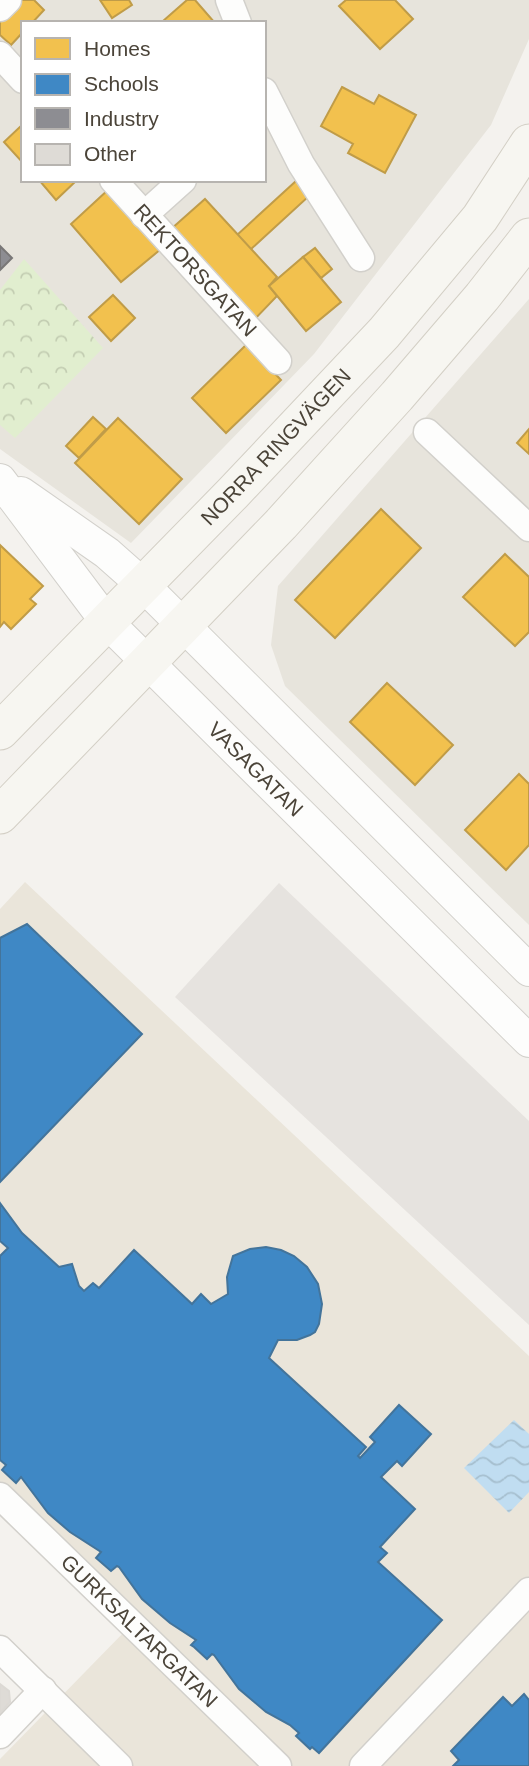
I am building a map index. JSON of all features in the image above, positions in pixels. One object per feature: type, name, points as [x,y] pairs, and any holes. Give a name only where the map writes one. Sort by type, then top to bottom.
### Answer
[{"type":"main road","name":"NORRA RINGVÄGEN","points":[[0,731],[233,493],[384,332],[480,218],[529,143]]},
{"type":"main road","points":[[0,815],[281,524],[397,397],[529,237]]},
{"type":"street","points":[[0,8],[8,0]]},
{"type":"street","points":[[229,0],[236,21]]},
{"type":"street","points":[[1,57],[21,78]]},
{"type":"street","points":[[267,103],[301,164],[361,258]]},
{"type":"street","name":"REKTORSGATAN","points":[[115,182],[278,361]]},
{"type":"street","points":[[145,215],[181,182]]},
{"type":"street","points":[[427,432],[529,528]]},
{"type":"street","name":"VASAGATAN","points":[[0,479],[107,553],[142,584],[529,970]]},
{"type":"street","name":"VASAGATAN","points":[[0,479],[106,621],[145,663],[529,1041]]},
{"type":"street","name":"GURKSALTARGATAN","points":[[0,1496],[278,1766]]},
{"type":"street","points":[[363,1766],[529,1591]]},
{"type":"street","points":[[0,1649],[119,1766]]},
{"type":"street","points":[[0,1735],[43,1690]]},
{"type":"shaded area","points":[[0,0],[529,0],[529,39],[491,125],[314,354],[131,543],[0,449]]},
{"type":"shaded area","points":[[529,299],[529,925],[285,686],[271,645],[278,586]]},
{"type":"shaded area","points":[[25,882],[529,1356],[529,1766],[0,1766],[0,1759],[128,1628],[0,1506],[0,909]]},
{"type":"shaded area","points":[[279,883],[529,1121],[529,1325],[175,997]]},
{"type":"green space","points":[[24,259],[103,348],[15,438],[0,425],[0,290]]},
{"type":"water","points":[[514,1420],[529,1434],[529,1492],[509,1513],[464,1468]]},
{"type":"building: Homes","points":[[17,0],[34,0],[44,10],[34,21],[21,21],[21,34],[11,45],[0,35],[0,19]]},
{"type":"building: Homes","points":[[100,0],[129,0],[132,5],[112,18]]},
{"type":"building: Homes","points":[[187,0],[195,0],[213,21],[163,21]]},
{"type":"building: Homes","points":[[346,0],[395,0],[413,19],[380,49],[339,6]]},
{"type":"building: Homes","points":[[342,87],[374,104],[379,95],[416,115],[385,173],[348,153],[353,144],[321,126]]},
{"type":"building: Homes","points":[[21,126],[21,161],[4,142]]},
{"type":"building: Homes","points":[[296,181],[309,196],[250,250],[237,235]]},
{"type":"building: Homes","points":[[41,182],[75,182],[56,200]]},
{"type":"building: Homes","points":[[109,189],[161,249],[121,282],[71,224]]},
{"type":"building: Homes","points":[[205,199],[277,277],[269,286],[277,296],[252,322],[171,229]]},
{"type":"building: Homes","points":[[315,248],[332,269],[321,278],[303,257]]},
{"type":"building: Homes","points":[[303,257],[341,302],[306,331],[269,286]]},
{"type":"building: Homes","points":[[113,295],[135,318],[111,341],[89,317]]},
{"type":"building: Homes","points":[[247,344],[281,380],[226,433],[192,398]]},
{"type":"building: Homes","points":[[93,417],[106,429],[79,458],[66,446]]},
{"type":"building: Homes","points":[[118,418],[182,479],[139,524],[75,463]]},
{"type":"building: Homes","points":[[529,429],[529,454],[517,443]]},
{"type":"building: Homes","points":[[381,509],[421,548],[335,638],[295,600]]},
{"type":"building: Homes","points":[[0,545],[43,586],[30,599],[36,604],[11,629],[4,622],[0,627]]},
{"type":"building: Homes","points":[[505,554],[529,577],[529,632],[515,646],[463,597]]},
{"type":"building: Homes","points":[[387,683],[453,745],[415,785],[350,722]]},
{"type":"building: Homes","points":[[519,774],[529,784],[529,845],[506,870],[465,830]]},
{"type":"building: Schools","points":[[27,924],[142,1034],[0,1182],[0,938]]},
{"type":"building: Schools","points":[[0,1203],[22,1233],[59,1267],[72,1264],[79,1286],[84,1291],[93,1283],[99,1288],[134,1250],[192,1304],[201,1294],[211,1304],[228,1294],[227,1277],[233,1256],[250,1249],[266,1247],[294,1256],[307,1267],[318,1284],[322,1304],[319,1324],[310,1335],[297,1340],[278,1340],[269,1358],[366,1447],[358,1456],[360,1458],[375,1442],[370,1437],[399,1405],[431,1434],[402,1466],[397,1461],[381,1477],[415,1509],[380,1547],[387,1553],[378,1562],[442,1620],[319,1753],[312,1747],[310,1749],[296,1736],[299,1733],[290,1725],[266,1712],[239,1689],[214,1655],[207,1659],[191,1645],[196,1640],[170,1623],[142,1599],[119,1567],[111,1571],[96,1558],[101,1552],[70,1532],[48,1513],[21,1477],[16,1483],[2,1470],[6,1465],[0,1460],[0,1256],[8,1248],[0,1241]]},
{"type":"building: Schools","points":[[524,1694],[529,1700],[529,1766],[453,1766],[459,1760],[451,1751],[503,1697],[512,1706]]},
{"type":"building: Industry","points":[[0,246],[12,258],[0,270]]},
{"type":"building: Other","points":[[0,1684],[9,1691],[10,1702],[0,1713]]}]
